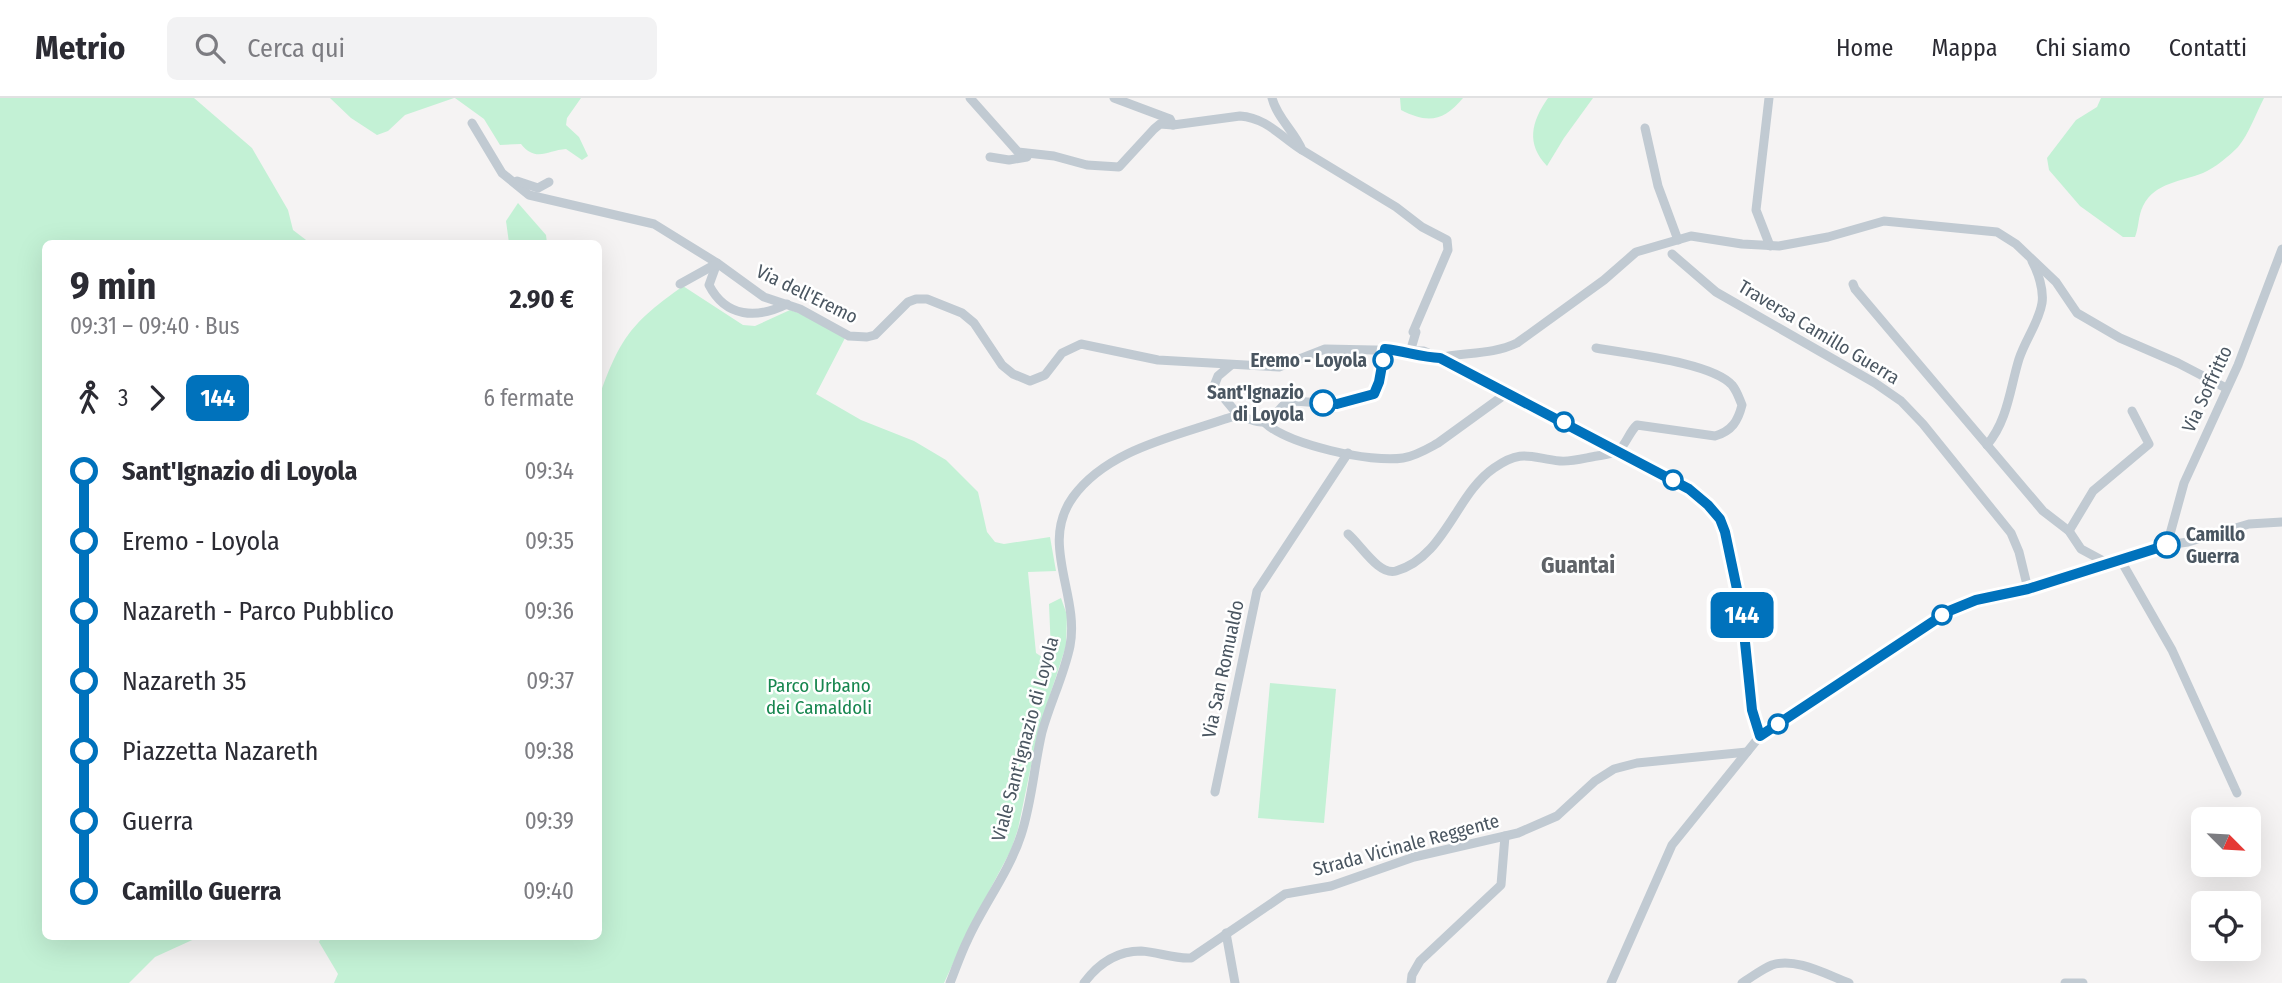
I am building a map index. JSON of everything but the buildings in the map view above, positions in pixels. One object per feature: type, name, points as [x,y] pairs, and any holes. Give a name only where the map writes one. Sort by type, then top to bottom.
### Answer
[{"type":"street","points":[[970,98],[1018,152],[1054,156],[1087,165],[1119,167],[1160,124],[1173,125],[1240,116],[1250,117],[1281,133],[1302,150],[1396,207],[1422,227],[1447,240],[1448,250],[1413,332],[1416,332],[1410,352]]},
{"type":"street","points":[[1114,98],[1170,119],[1173,125]]},
{"type":"street","points":[[1272,98],[1288,130],[1302,150]]},
{"type":"street","points":[[1769,98],[1756,210],[1770,246]]},
{"type":"street","name":"Via dell'Eremo","points":[[472,123],[502,173],[529,195],[654,224],[717,263],[758,293],[818,318],[849,336],[867,338],[879,331],[908,302],[927,299],[961,313],[974,323],[1002,366],[1030,381],[1045,375],[1062,353],[1081,344],[1149,359],[1279,367],[1325,349],[1424,351],[1440,358]]},
{"type":"street","points":[[1645,128],[1658,186],[1678,240]]},
{"type":"street","points":[[990,157],[1009,160],[1036,155]]},
{"type":"street","points":[[512,181],[538,188],[550,182]]},
{"type":"street","points":[[1440,358],[1453,354],[1505,349],[1517,343],[1604,280],[1636,252],[1691,236],[1770,246],[1818,239],[1884,221],[1997,232],[2016,244],[2056,282],[2077,313],[2120,338],[2178,363],[2226,388]]},
{"type":"street","name":"Via Soffritto","points":[[2167,545],[2184,483],[2246,345],[2282,249]]},
{"type":"street","name":"Traversa Camillo Guerra","points":[[1672,254],[1716,292],[1875,383],[1901,401],[1923,424],[2011,533],[2019,552],[2028,589]]},
{"type":"street","points":[[1987,445],[2005,415],[2020,357],[2042,303],[2042,289],[2030,257]]},
{"type":"street","points":[[680,284],[717,263]]},
{"type":"street","points":[[717,263],[709,285],[718,299],[736,311],[765,314],[787,304]]},
{"type":"street","points":[[1853,284],[1905,351],[2043,511],[2069,531],[2081,549],[2107,563]]},
{"type":"street","points":[[1348,534],[1363,547],[1372,561],[1387,572],[1394,572],[1408,567],[1425,554],[1471,492],[1492,469],[1502,464],[1526,455],[1572,460],[1618,451],[1637,425],[1715,436],[1724,433],[1736,423],[1742,405],[1734,387],[1712,372],[1596,348]]},
{"type":"street","points":[[1264,422],[1289,401],[1337,404],[1374,394],[1385,349]]},
{"type":"street","points":[[1440,358],[1689,489],[1720,519],[1742,613],[1752,710],[1760,736]]},
{"type":"street","points":[[1231,365],[1217,376],[1214,386],[1239,416],[1264,422],[1276,431],[1313,446],[1368,457],[1400,458],[1425,450],[1507,393]]},
{"type":"street","points":[[2069,531],[2093,491],[2149,444],[2132,411]]},
{"type":"street","name":"Viale Sant'Ignazio di Loyola","points":[[950,983],[968,939],[1021,835],[1043,730],[1069,647],[1071,621],[1057,538],[1060,519],[1082,487],[1113,462],[1137,450],[1239,416]]},
{"type":"street","name":"Via San Romualdo","points":[[1215,792],[1257,591],[1348,453]]},
{"type":"street","points":[[1611,983],[1672,845],[1760,736],[1949,611],[1976,600],[2028,589],[2167,545],[2188,542],[2249,524],[2282,522]]},
{"type":"street","points":[[2120,559],[2172,650],[2237,793]]},
{"type":"street","name":"Strada Vicinale Reggente","points":[[1084,983],[1110,957],[1139,951],[1191,958],[1285,894],[1331,886],[1414,857],[1518,832],[1557,816],[1595,781],[1615,769],[1637,763],[1747,752]]},
{"type":"street","points":[[1411,983],[1412,975],[1420,961],[1501,885],[1504,836]]},
{"type":"street","points":[[1226,933],[1235,983]]},
{"type":"street","points":[[1742,983],[1770,966],[1782,963],[1797,965],[1849,983]]},
{"type":"street","points":[[2064,983],[2083,983]]},
{"type":"green space","points":[[0,98],[194,98],[252,148],[288,210],[293,230],[306,240],[42,240],[42,940],[192,940],[155,957],[129,983],[0,983]]},
{"type":"green space","points":[[330,98],[454,98],[405,115],[388,131],[377,135],[351,118]]},
{"type":"green space","points":[[455,98],[581,98],[567,118],[566,125],[579,137],[588,156],[582,160],[566,149],[537,154],[521,144],[500,145],[484,119]]},
{"type":"green space","points":[[1400,98],[1463,98],[1442,116],[1427,118],[1401,110]]},
{"type":"green space","points":[[1548,98],[1593,98],[1547,166],[1536,149],[1533,133],[1538,116]]},
{"type":"green space","points":[[2101,98],[2264,98],[2238,147],[2208,171],[2161,187],[2154,192],[2143,206],[2135,237],[2123,237],[2080,206],[2049,170],[2047,158],[2076,120],[2097,107]]},
{"type":"green space","points":[[518,203],[546,235],[547,240],[509,240],[506,221]]},
{"type":"green space","name":"Parco Urbano dei Camaldoli","points":[[683,286],[743,325],[755,326],[790,310],[845,338],[816,394],[861,420],[914,441],[946,460],[978,492],[987,532],[995,542],[1004,544],[1050,537],[1056,571],[1028,572],[1036,653],[1048,661],[1051,652],[1049,604],[1061,598],[1067,615],[1066,646],[1038,732],[1018,829],[1011,850],[944,983],[334,983],[338,974],[320,940],[602,940],[602,390],[629,333],[651,311]]},
{"type":"green space","points":[[1270,683],[1336,689],[1324,823],[1258,818]]},
{"type":"bus line","name":"144","points":[[1323,403],[1337,404],[1374,394],[1385,349],[1440,358],[1689,489],[1720,519],[1725,532],[1742,613],[1752,710],[1760,736],[1949,611],[1976,600],[2028,589],[2167,545]]},
{"type":"place","name":"Eremo - Loyola","points":[[1383,360]]},
{"type":"place","name":"Sant'Ignazio di Loyola","points":[[1323,403]]},
{"type":"place","name":"Camillo Guerra","points":[[2167,545]]},
{"type":"district","name":"Guantai","points":[[1578,565]]}]
